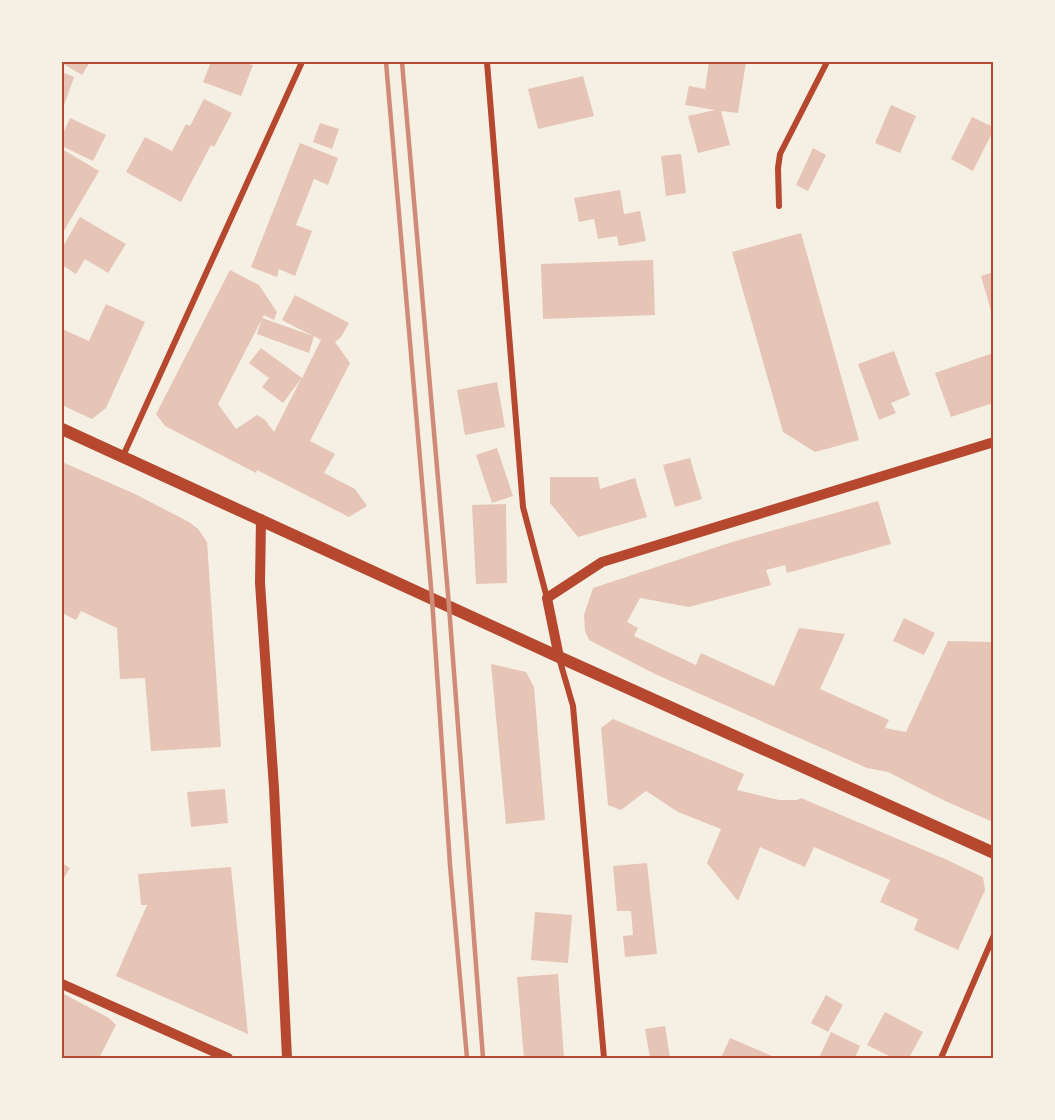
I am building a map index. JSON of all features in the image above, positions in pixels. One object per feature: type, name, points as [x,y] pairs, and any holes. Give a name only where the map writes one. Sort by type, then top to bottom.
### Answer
[{"type":"main road","points":[[62,429],[993,853]]},
{"type":"street","points":[[123,456],[302,62]]},
{"type":"street","points":[[487,62],[523,507],[573,706],[604,1059]]},
{"type":"street","points":[[779,206],[780,154],[827,62]]},
{"type":"street","points":[[547,598],[602,562],[993,442]]},
{"type":"street","points":[[261,519],[260,583],[274,788],[287,1059]]},
{"type":"street","points":[[941,1059],[993,935]]},
{"type":"street","points":[[62,984],[228,1059]]},
{"type":"building","points":[[62,62],[90,62],[82,75]]},
{"type":"building","points":[[211,62],[244,62],[253,65],[241,96],[203,82]]},
{"type":"building","points":[[709,62],[746,62],[738,113],[721,111],[730,145],[698,153],[688,116],[715,110],[685,105],[689,86],[705,89]]},
{"type":"building","points":[[62,72],[74,77],[62,111]]},
{"type":"building","points":[[583,76],[594,116],[538,129],[528,89]]},
{"type":"building","points":[[204,99],[232,113],[214,147],[211,145],[181,202],[126,172],[145,137],[172,151],[186,124],[190,126]]},
{"type":"building","points":[[891,105],[916,116],[900,153],[875,143]]},
{"type":"building","points":[[972,117],[993,127],[973,171],[951,159]]},
{"type":"building","points":[[70,118],[106,135],[93,161],[62,146],[62,136]]},
{"type":"building","points":[[320,123],[339,129],[332,149],[313,142]]},
{"type":"building","points":[[300,143],[338,158],[328,185],[314,179],[296,225],[312,231],[295,276],[279,269],[277,277],[251,267]]},
{"type":"building","points":[[813,148],[826,155],[808,191],[796,185]]},
{"type":"building","points":[[62,149],[99,171],[62,234]]},
{"type":"building","points":[[681,154],[686,193],[666,196],[661,156]]},
{"type":"building","points":[[620,190],[624,214],[640,211],[646,241],[619,246],[617,236],[598,239],[594,219],[579,222],[574,198]]},
{"type":"building","points":[[80,217],[126,244],[108,273],[85,259],[76,274],[62,265],[62,248]]},
{"type":"building","points":[[801,233],[859,440],[815,452],[783,432],[732,252]]},
{"type":"building","points":[[653,260],[655,315],[543,319],[541,264]]},
{"type":"building","points":[[230,270],[259,285],[277,312],[274,320],[264,315],[262,318],[313,336],[282,320],[295,295],[349,323],[341,337],[335,342],[350,363],[310,441],[335,454],[324,473],[355,489],[367,506],[349,517],[165,426],[156,414]],"holes":[[[261,320],[257,334],[309,353],[314,336],[321,340],[302,378],[261,348],[249,363],[269,378],[262,387],[283,403],[301,379],[274,432],[265,420],[257,415],[236,429],[218,404]]]},
{"type":"building","points":[[993,272],[993,310],[991,311],[981,276]]},
{"type":"building","points":[[106,304],[145,322],[106,408],[92,419],[62,405],[62,329],[89,341]]},
{"type":"building","points":[[894,351],[910,395],[891,403],[896,413],[879,420],[858,364]]},
{"type":"building","points":[[993,353],[993,403],[951,417],[935,373]]},
{"type":"building","points":[[497,382],[505,427],[465,435],[457,390]]},
{"type":"building","points":[[497,448],[513,496],[492,503],[476,455]]},
{"type":"building","points":[[690,458],[702,499],[675,507],[663,465]]},
{"type":"building","points":[[62,462],[135,494],[189,522],[198,529],[207,542],[221,747],[151,751],[145,678],[120,679],[117,628],[81,611],[76,620],[62,613]]},
{"type":"building","points":[[550,477],[598,477],[600,489],[635,478],[647,517],[578,537],[550,503]]},
{"type":"building","points":[[878,501],[891,544],[787,573],[785,565],[766,570],[771,585],[689,607],[640,598],[627,622],[638,628],[634,636],[696,665],[701,653],[774,686],[799,628],[845,634],[820,689],[889,720],[885,728],[906,732],[948,641],[993,642],[993,822],[888,772],[867,768],[655,674],[589,640],[585,631],[584,615],[593,588],[732,542]]},
{"type":"building","points":[[506,504],[507,583],[476,584],[472,505]]},
{"type":"building","points":[[904,618],[935,633],[924,655],[893,641]]},
{"type":"building","points":[[491,664],[526,672],[534,687],[545,820],[506,824]]},
{"type":"building","points":[[613,719],[744,774],[737,790],[779,800],[801,798],[983,877],[985,890],[958,950],[914,930],[918,919],[880,902],[890,880],[814,847],[805,867],[760,847],[738,901],[707,863],[721,829],[678,812],[646,791],[621,810],[608,805],[601,728]]},
{"type":"building","points":[[225,789],[228,823],[191,827],[187,792]]},
{"type":"building","points":[[62,863],[70,868],[62,881]]},
{"type":"building","points":[[647,863],[657,954],[625,957],[623,936],[633,935],[631,911],[617,911],[613,866]]},
{"type":"building","points":[[231,867],[248,1034],[116,976],[147,905],[141,905],[138,874]]},
{"type":"building","points":[[535,912],[572,915],[568,963],[531,960]]},
{"type":"building","points":[[558,974],[564,1058],[524,1058],[517,977]]},
{"type":"building","points":[[62,993],[109,1018],[116,1025],[99,1058],[62,1058]]},
{"type":"building","points":[[826,995],[843,1005],[828,1032],[811,1023]]},
{"type":"building","points":[[885,1012],[923,1032],[909,1058],[893,1058],[867,1045]]},
{"type":"building","points":[[665,1026],[670,1058],[650,1058],[645,1029]]},
{"type":"building","points":[[831,1032],[860,1046],[855,1058],[819,1058]]},
{"type":"building","points":[[730,1038],[772,1056],[771,1058],[721,1058]]},
{"type":"railway","points":[[386,62],[432,599],[450,865],[467,1058]]},
{"type":"railway","points":[[402,62],[449,606],[483,1058]]}]
